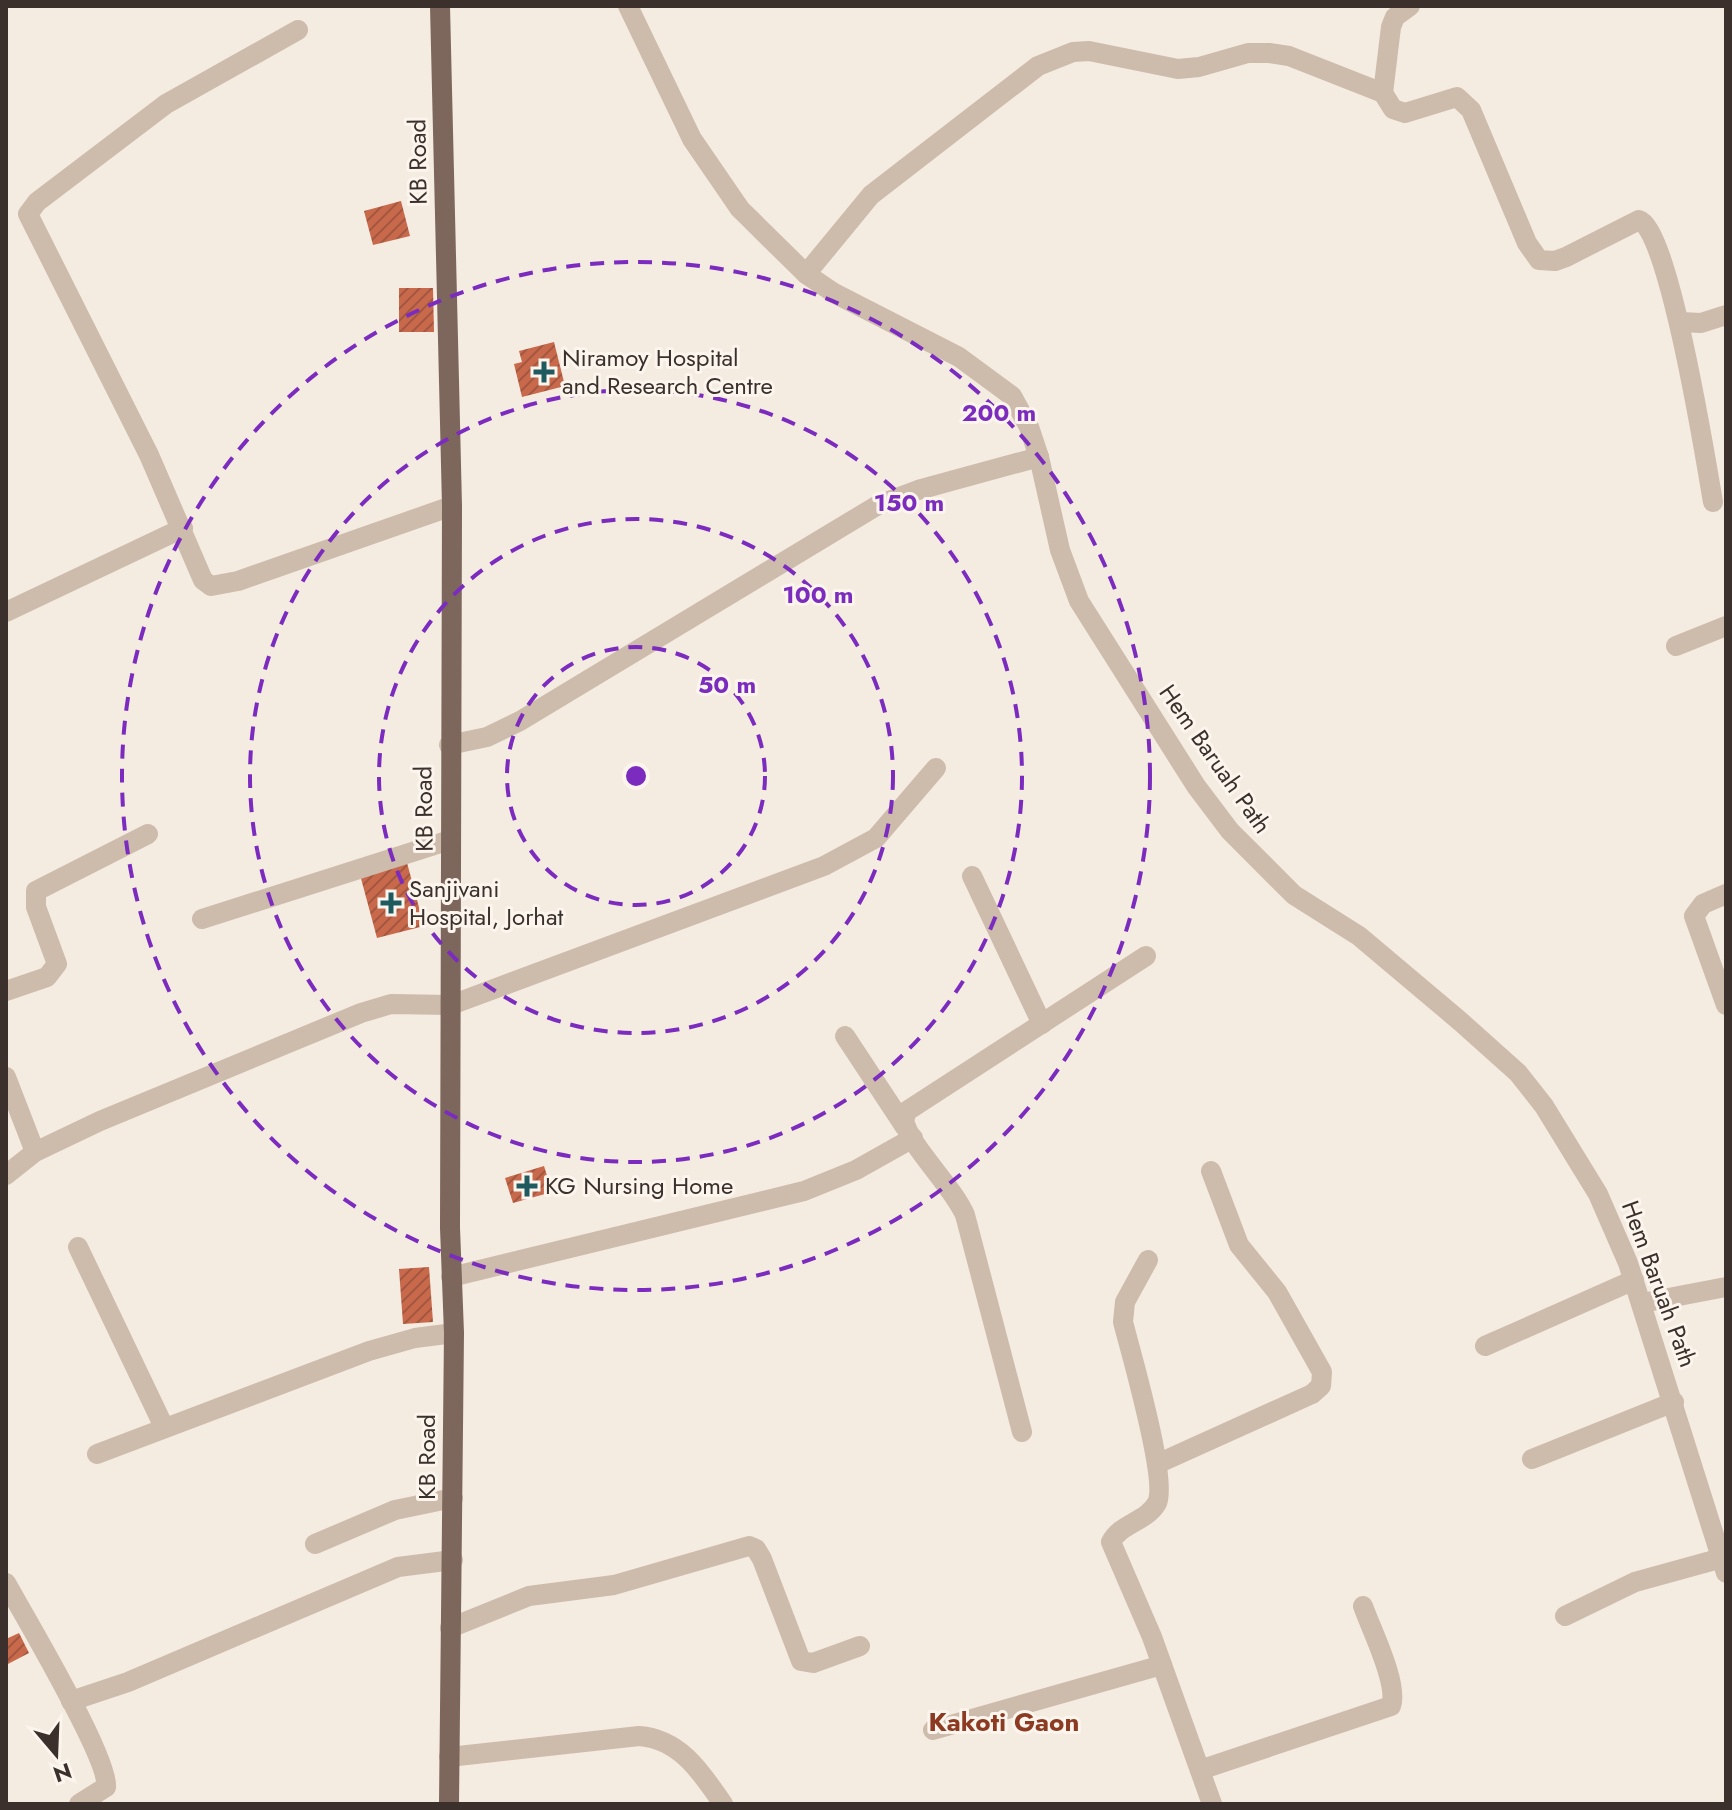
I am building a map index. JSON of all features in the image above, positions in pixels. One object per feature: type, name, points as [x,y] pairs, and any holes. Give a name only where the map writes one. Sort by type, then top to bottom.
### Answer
[{"type":"main road","name":"KB Road","points":[[440,6],[452,506],[449,745],[451,1277],[454,1333],[449,1804]]},
{"type":"street","name":"Hem Baruah Path","points":[[628,6],[708,166],[740,209],[806,274],[834,293],[959,357],[1001,386],[1022,411],[1039,457],[1065,568],[1079,601],[1196,786],[1230,831],[1273,877],[1368,944],[1518,1073],[1544,1106],[1598,1194],[1634,1280],[1674,1402],[1718,1517],[1724,1566]]},
{"type":"street","points":[[1383,93],[1391,27],[1395,17],[1410,6]]},
{"type":"street","points":[[298,30],[166,104],[37,202],[28,214],[183,528],[203,580],[211,586],[222,587],[452,506]]},
{"type":"street","points":[[806,274],[871,195],[1038,66],[1055,57],[1089,51],[1178,69],[1199,67],[1248,53],[1269,53],[1289,56],[1383,93],[1393,109],[1405,113],[1457,97],[1465,101],[1527,243],[1539,260],[1555,261],[1629,224],[1645,222],[1680,322],[1713,502]]},
{"type":"street","points":[[1680,322],[1701,323],[1726,315]]},
{"type":"street","points":[[449,745],[507,728],[878,505],[918,490],[1039,457]]},
{"type":"street","points":[[6,612],[183,528]]},
{"type":"street","points":[[1676,646],[1726,626]]},
{"type":"street","points":[[6,1175],[35,1152],[100,1121],[376,1007],[407,1003],[451,1005],[852,853],[876,838],[936,768]]},
{"type":"street","points":[[6,991],[54,972],[57,964],[33,898],[36,891],[148,834]]},
{"type":"street","points":[[202,919],[450,840]]},
{"type":"street","points":[[972,876],[1042,1024]]},
{"type":"street","points":[[1726,894],[1703,904],[1694,916],[1726,1005]]},
{"type":"street","points":[[909,1132],[907,1111],[1146,956]]},
{"type":"street","points":[[845,1036],[957,1197],[965,1215],[1022,1432]]},
{"type":"street","points":[[6,1077],[35,1152]]},
{"type":"street","points":[[451,1277],[804,1191],[856,1170],[909,1132]]},
{"type":"street","points":[[1157,1464],[1312,1394],[1321,1386],[1322,1372],[1277,1292],[1239,1245],[1211,1171]]},
{"type":"street","points":[[78,1247],[164,1427]]},
{"type":"street","points":[[1148,1260],[1125,1302],[1123,1322],[1157,1464],[1158,1500],[1140,1519],[1119,1531],[1111,1542],[1162,1665],[1212,1804]]},
{"type":"street","points":[[1485,1346],[1634,1280]]},
{"type":"street","points":[[1642,1303],[1726,1287]]},
{"type":"street","points":[[97,1454],[376,1348],[454,1333]]},
{"type":"street","points":[[1532,1459],[1674,1402]]},
{"type":"street","points":[[315,1544],[395,1510],[453,1498]]},
{"type":"street","points":[[450,1628],[529,1596],[614,1585],[749,1546],[756,1549],[762,1559],[801,1661],[813,1663],[860,1646]]},
{"type":"street","points":[[71,1701],[157,1671],[398,1567],[453,1560]]},
{"type":"street","points":[[1565,1616],[1635,1582],[1724,1566]]},
{"type":"street","points":[[9,1596],[71,1701],[107,1779],[100,1793],[79,1804]]},
{"type":"street","points":[[1200,1770],[1391,1706],[1394,1697],[1391,1683],[1363,1606]]},
{"type":"street","points":[[933,1730],[1162,1665]]},
{"type":"street","points":[[449,1757],[639,1736],[658,1737],[683,1753],[723,1804]]},
{"type":"building","points":[[401,201],[410,236],[373,245],[364,211]]},
{"type":"building","points":[[399,288],[433,288],[434,332],[399,332]]},
{"type":"building","points":[[554,342],[565,386],[522,397],[514,364],[522,362],[519,351]]},
{"type":"building","points":[[406,859],[424,926],[377,938],[359,871]]},
{"type":"building","points":[[544,1166],[552,1192],[513,1203],[505,1178]]},
{"type":"building","points":[[429,1267],[433,1322],[403,1324],[399,1269]]},
{"type":"building","points":[[19,1633],[29,1653],[6,1665],[6,1639]]},
{"type":"place","name":"Niramoy Hospital and Research Centre","points":[[544,372]]},
{"type":"place","name":"Sanjivani Hospital, Jorhat","points":[[391,903]]},
{"type":"place","name":"KG Nursing Home","points":[[527,1186]]},
{"type":"district","name":"Kakoti Gaon","points":[[1004,1722]]}]
